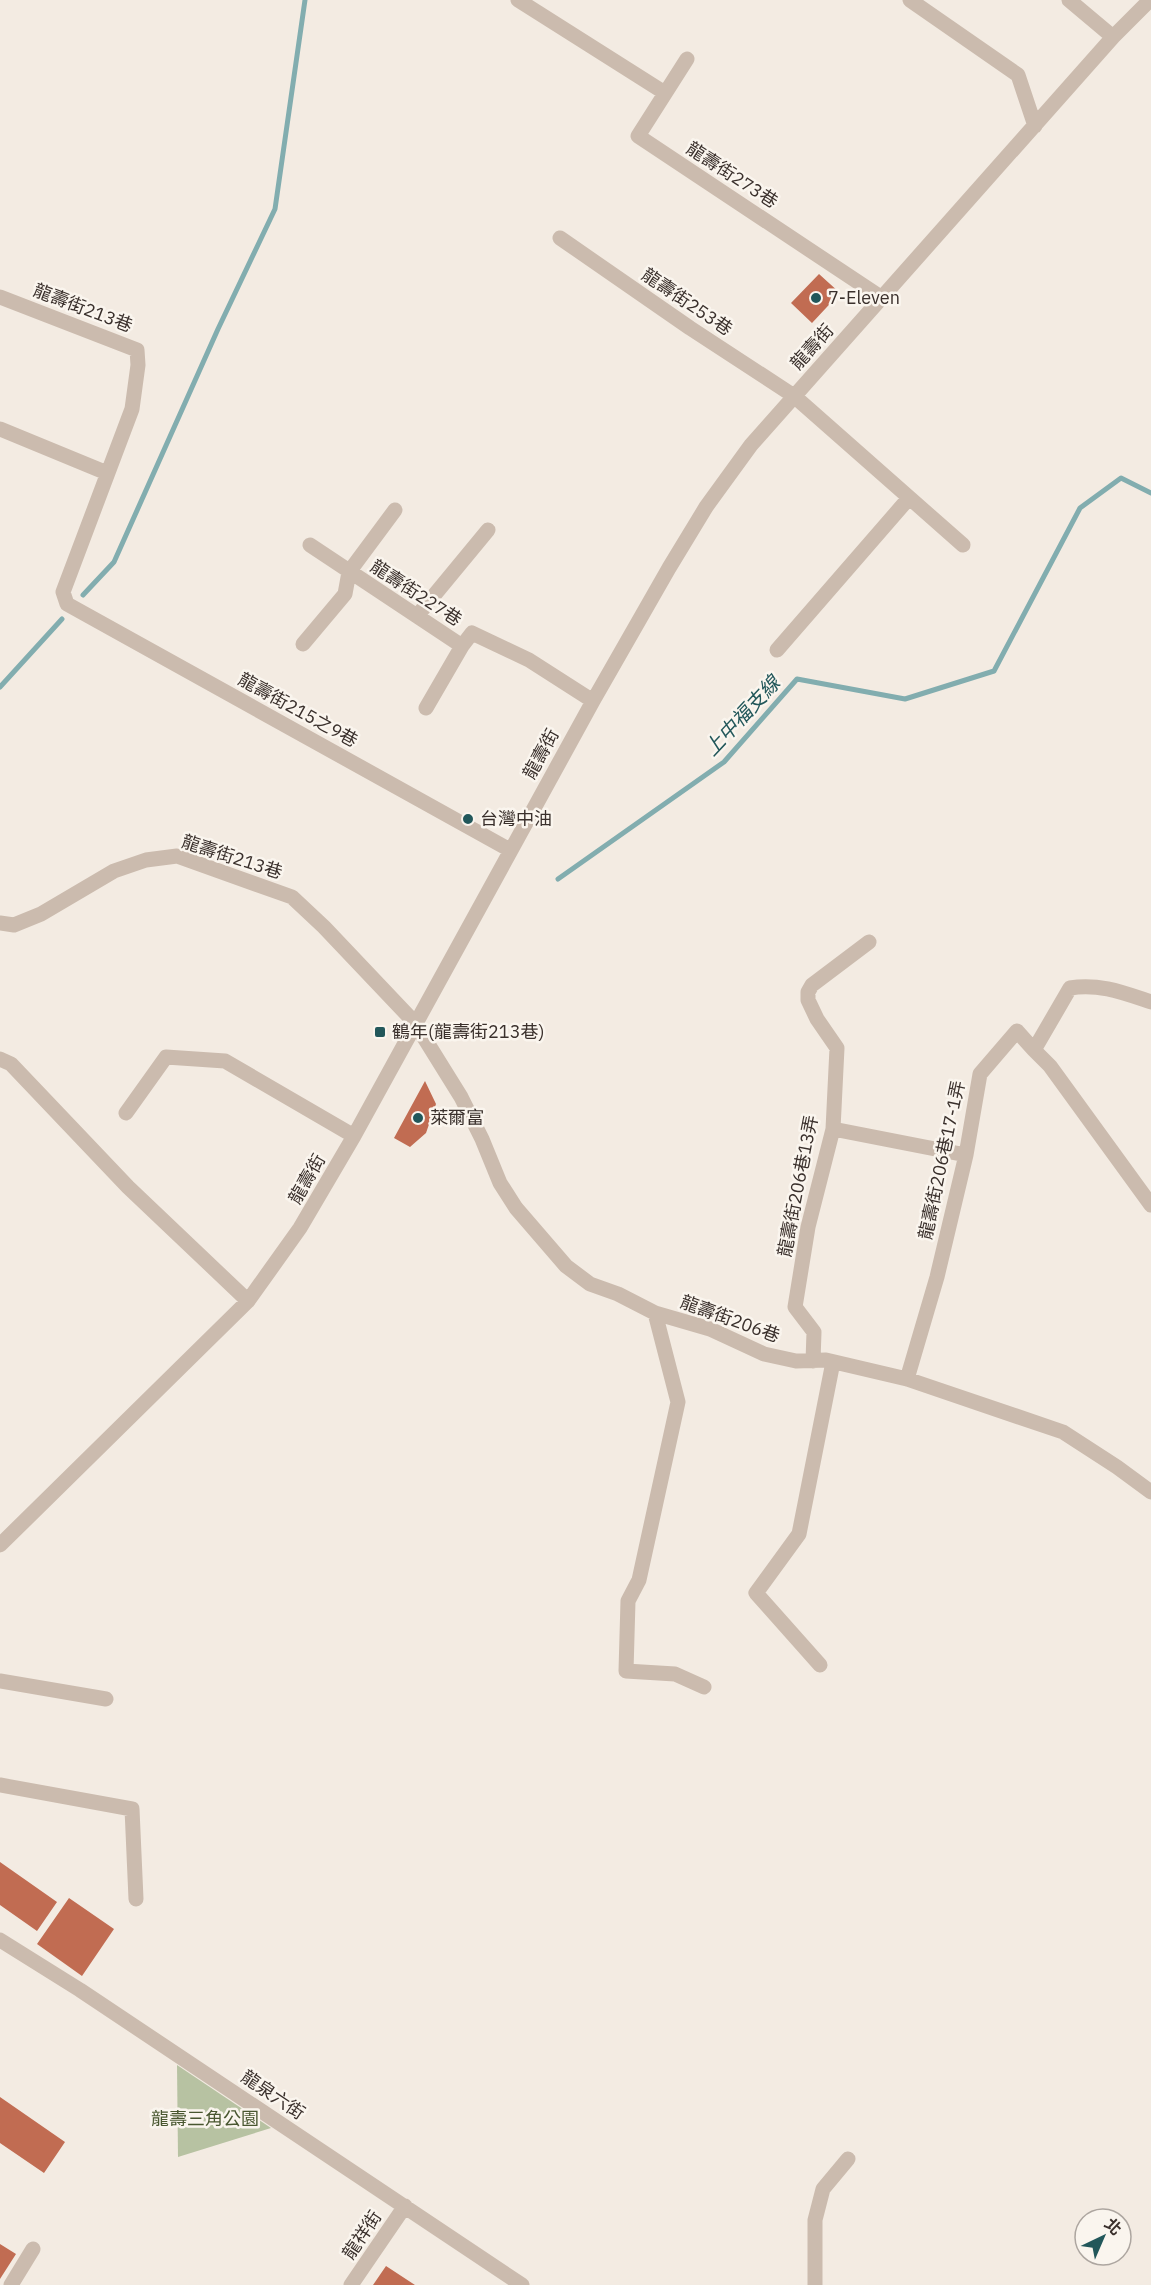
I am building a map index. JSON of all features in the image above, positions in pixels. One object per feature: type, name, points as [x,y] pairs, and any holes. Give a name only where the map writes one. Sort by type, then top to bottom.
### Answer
[{"type":"street","points":[[518,0],[665,93]]},
{"type":"street","points":[[910,0],[1018,75],[1035,126]]},
{"type":"street","points":[[1069,0],[1113,37]]},
{"type":"street","name":"龍壽街","points":[[0,1545],[248,1301],[300,1228],[354,1136],[593,701],[706,507],[751,445],[1113,37],[1150,0]]},
{"type":"street","name":"龍壽街273巷","points":[[687,59],[638,136],[882,298]]},
{"type":"street","name":"龍壽街253巷","points":[[560,238],[690,328],[794,396],[963,545]]},
{"type":"street","name":"龍壽街213巷","points":[[0,297],[137,350],[138,365],[132,409],[63,592],[67,604]]},
{"type":"street","points":[[0,429],[107,473]]},
{"type":"street","points":[[777,650],[909,498]]},
{"type":"street","points":[[303,644],[345,594],[349,572],[395,510]]},
{"type":"street","points":[[417,616],[488,530]]},
{"type":"street","name":"龍壽街227巷","points":[[310,545],[462,646],[472,633],[530,660],[593,701]]},
{"type":"street","name":"龍壽街215之9巷","points":[[67,604],[510,850]]},
{"type":"street","points":[[426,708],[462,646]]},
{"type":"street","name":"龍壽街213巷","points":[[0,923],[14,925],[41,915],[114,871],[146,860],[177,856],[292,897],[416,1023]]},
{"type":"street","name":"龍壽街206巷13弄","points":[[813,1361],[814,1332],[795,1307],[808,1227],[833,1129],[837,1048],[808,1000],[808,992],[812,985],[869,942]]},
{"type":"street","points":[[1151,1002],[1115,990],[1086,986],[1070,988],[1034,1050],[1050,1066],[1151,1205]]},
{"type":"street","name":"龍壽街206巷","points":[[416,1023],[461,1097],[500,1183],[516,1208],[566,1266],[590,1284],[618,1294],[655,1313],[710,1329],[764,1354],[796,1361],[832,1362],[907,1379],[1064,1432],[1118,1467],[1151,1492]]},
{"type":"street","name":"龍壽街206巷17-1弄","points":[[907,1379],[937,1277],[966,1155],[980,1074],[1017,1031],[1034,1050]]},
{"type":"street","points":[[126,1113],[166,1057],[225,1061],[354,1136]]},
{"type":"street","points":[[0,1059],[11,1064],[128,1187],[248,1301]]},
{"type":"street","points":[[833,1129],[966,1155]]},
{"type":"street","points":[[655,1313],[678,1402],[639,1580],[628,1601],[626,1671],[675,1674],[704,1687]]},
{"type":"street","points":[[820,1665],[756,1593],[800,1534],[832,1362]]},
{"type":"street","points":[[0,1681],[106,1699]]},
{"type":"street","points":[[0,1785],[132,1809],[136,1899]]},
{"type":"street","name":"龍泉六街","points":[[0,1940],[80,1990],[522,2285]]},
{"type":"street","points":[[815,2285],[815,2220],[823,2189],[848,2159]]},
{"type":"street","name":"龍祥街","points":[[351,2285],[405,2206]]},
{"type":"street","points":[[11,2285],[33,2249]]},
{"type":"green space","name":"龍壽三角公園","points":[[177,2065],[271,2128],[178,2157]]},
{"type":"building","name":"7-Eleven","points":[[819,274],[840,293],[812,323],[791,303]]},
{"type":"building","name":"萊爾富","points":[[425,1081],[436,1104],[426,1133],[410,1147],[394,1138]]},
{"type":"building","points":[[0,1862],[57,1902],[37,1931],[0,1905]]},
{"type":"building","points":[[69,1898],[114,1929],[82,1976],[37,1944]]},
{"type":"building","points":[[0,2097],[65,2142],[44,2173],[0,2143]]},
{"type":"building","points":[[0,2244],[16,2254],[0,2279]]},
{"type":"building","points":[[386,2266],[415,2285],[373,2285]]},
{"type":"waterway","points":[[83,595],[114,562],[218,329],[275,209],[305,0]]},
{"type":"waterway","name":"上中福支線","points":[[558,879],[724,762],[797,679],[905,699],[994,671],[1080,508],[1121,478],[1151,493]]},
{"type":"waterway","points":[[0,687],[62,619]]},
{"type":"place","name":"7-Eleven","points":[[816,298]]},
{"type":"place","name":"台灣中油","points":[[468,819]]},
{"type":"place","name":"鶴年(龍壽街213巷)","points":[[380,1032]]},
{"type":"place","name":"萊爾富","points":[[418,1118]]}]
